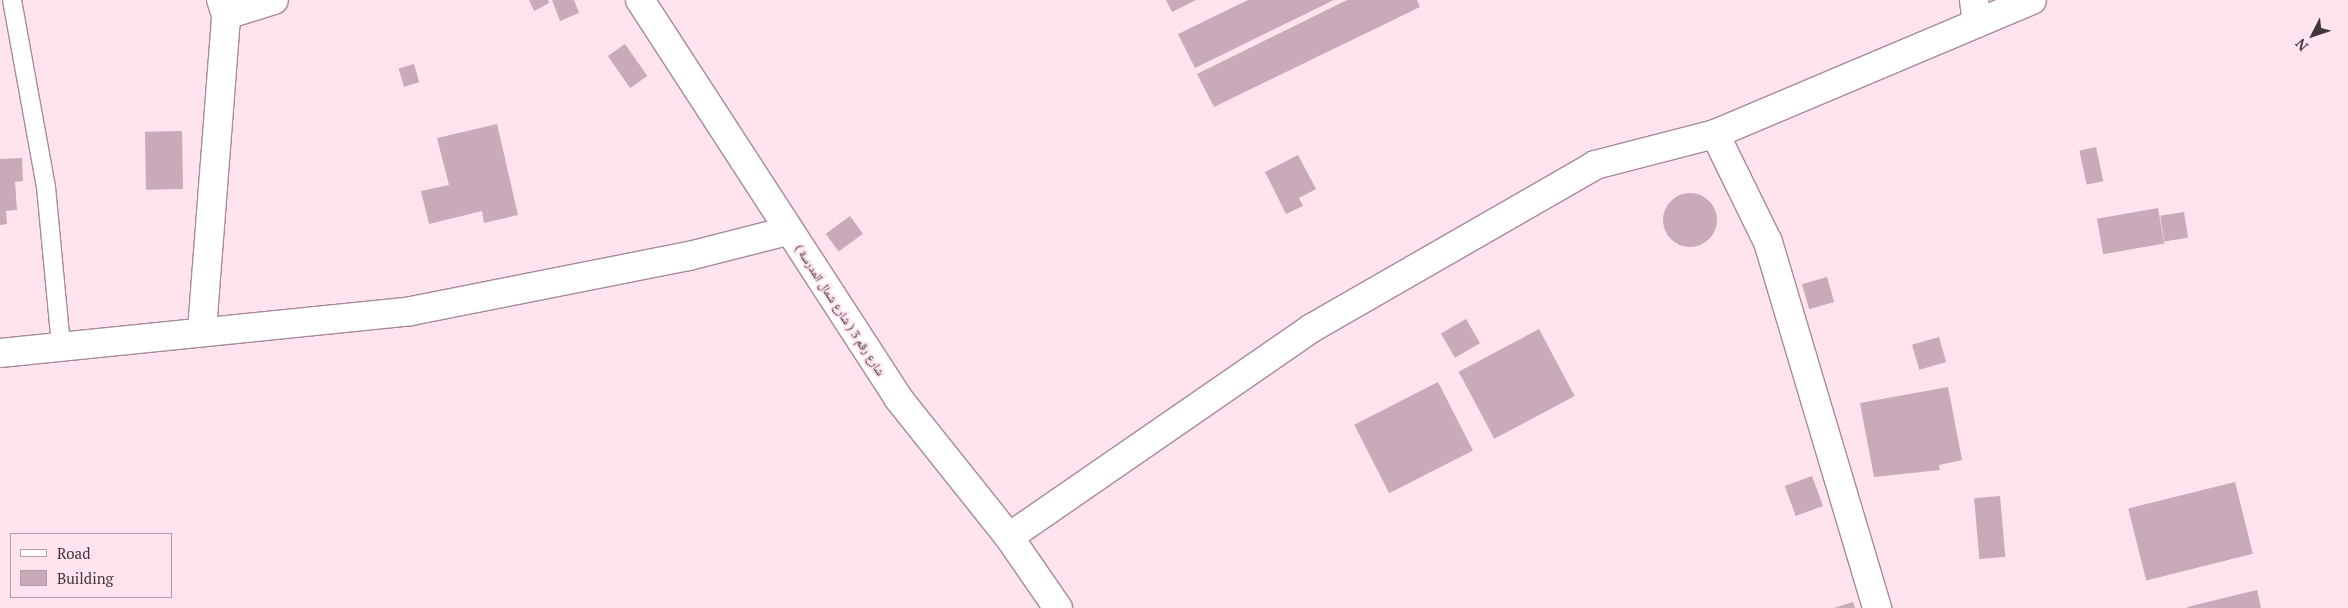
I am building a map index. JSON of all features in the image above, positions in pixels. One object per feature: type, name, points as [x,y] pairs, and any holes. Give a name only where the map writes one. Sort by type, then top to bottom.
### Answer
[{"type":"street","points":[[202,330],[224,8],[274,0]]},
{"type":"street","name":"شارع رقم 3 ( شارع شمال المدرسة )","points":[[640,0],[787,231],[898,398],[1009,537],[1058,608]]},
{"type":"street","points":[[1009,537],[1312,328],[1595,165],[1715,134],[1975,12],[2032,0]]},
{"type":"street","points":[[1715,134],[1768,242],[1877,608]]},
{"type":"street","points":[[0,353],[202,330],[411,311],[689,256],[787,231]]},
{"type":"lane","points":[[12,0],[46,187],[62,346]]},
{"type":"building","points":[[529,0],[548,0],[549,3],[534,11]]},
{"type":"building","points":[[552,0],[574,0],[579,13],[560,21]]},
{"type":"building","points":[[1166,0],[1196,0],[1172,12]]},
{"type":"building","points":[[1248,0],[1334,0],[1195,68],[1178,34]]},
{"type":"building","points":[[1347,0],[1417,0],[1420,7],[1214,107],[1197,74]]},
{"type":"building","points":[[625,44],[647,76],[630,88],[608,56]]},
{"type":"building","points":[[414,64],[419,82],[404,87],[399,68]]},
{"type":"building","points":[[497,124],[518,215],[484,223],[482,211],[429,224],[421,191],[449,185],[437,138]]},
{"type":"building","points":[[182,131],[183,189],[146,190],[145,132]]},
{"type":"building","points":[[2096,147],[2103,181],[2087,185],[2079,151]]},
{"type":"building","points":[[1298,155],[1316,189],[1299,198],[1303,206],[1286,214],[1265,172]]},
{"type":"building","points":[[22,158],[23,181],[15,182],[17,210],[6,211],[7,224],[0,225],[0,159]]},
{"type":"building","points":[[1685,193],[1695,193],[1705,197],[1713,205],[1717,220],[1713,235],[1705,243],[1695,247],[1685,247],[1675,243],[1667,235],[1663,225],[1663,215],[1667,205],[1675,197]]},
{"type":"building","points":[[2158,208],[2164,243],[2103,254],[2097,219]]},
{"type":"building","points":[[2184,212],[2188,238],[2164,241],[2160,216]]},
{"type":"building","points":[[850,216],[863,234],[839,251],[826,234]]},
{"type":"building","points":[[1827,277],[1834,302],[1809,309],[1802,284]]},
{"type":"building","points":[[1466,319],[1480,343],[1455,358],[1441,334]]},
{"type":"building","points":[[1539,329],[1575,396],[1494,439],[1459,372]]},
{"type":"building","points":[[1939,337],[1946,362],[1919,370],[1912,345]]},
{"type":"building","points":[[1438,382],[1473,451],[1389,493],[1354,425]]},
{"type":"building","points":[[1948,387],[1962,460],[1939,465],[1940,470],[1874,477],[1860,403]]},
{"type":"building","points":[[1812,476],[1823,506],[1796,516],[1785,486]]},
{"type":"building","points":[[2235,482],[2253,554],[2146,580],[2128,509]]},
{"type":"building","points":[[2000,496],[2005,557],[1979,559],[1974,498]]},
{"type":"building","points":[[2257,590],[2261,608],[2187,608],[2187,607]]},
{"type":"building","points":[[1853,602],[1855,608],[1834,608]]}]
